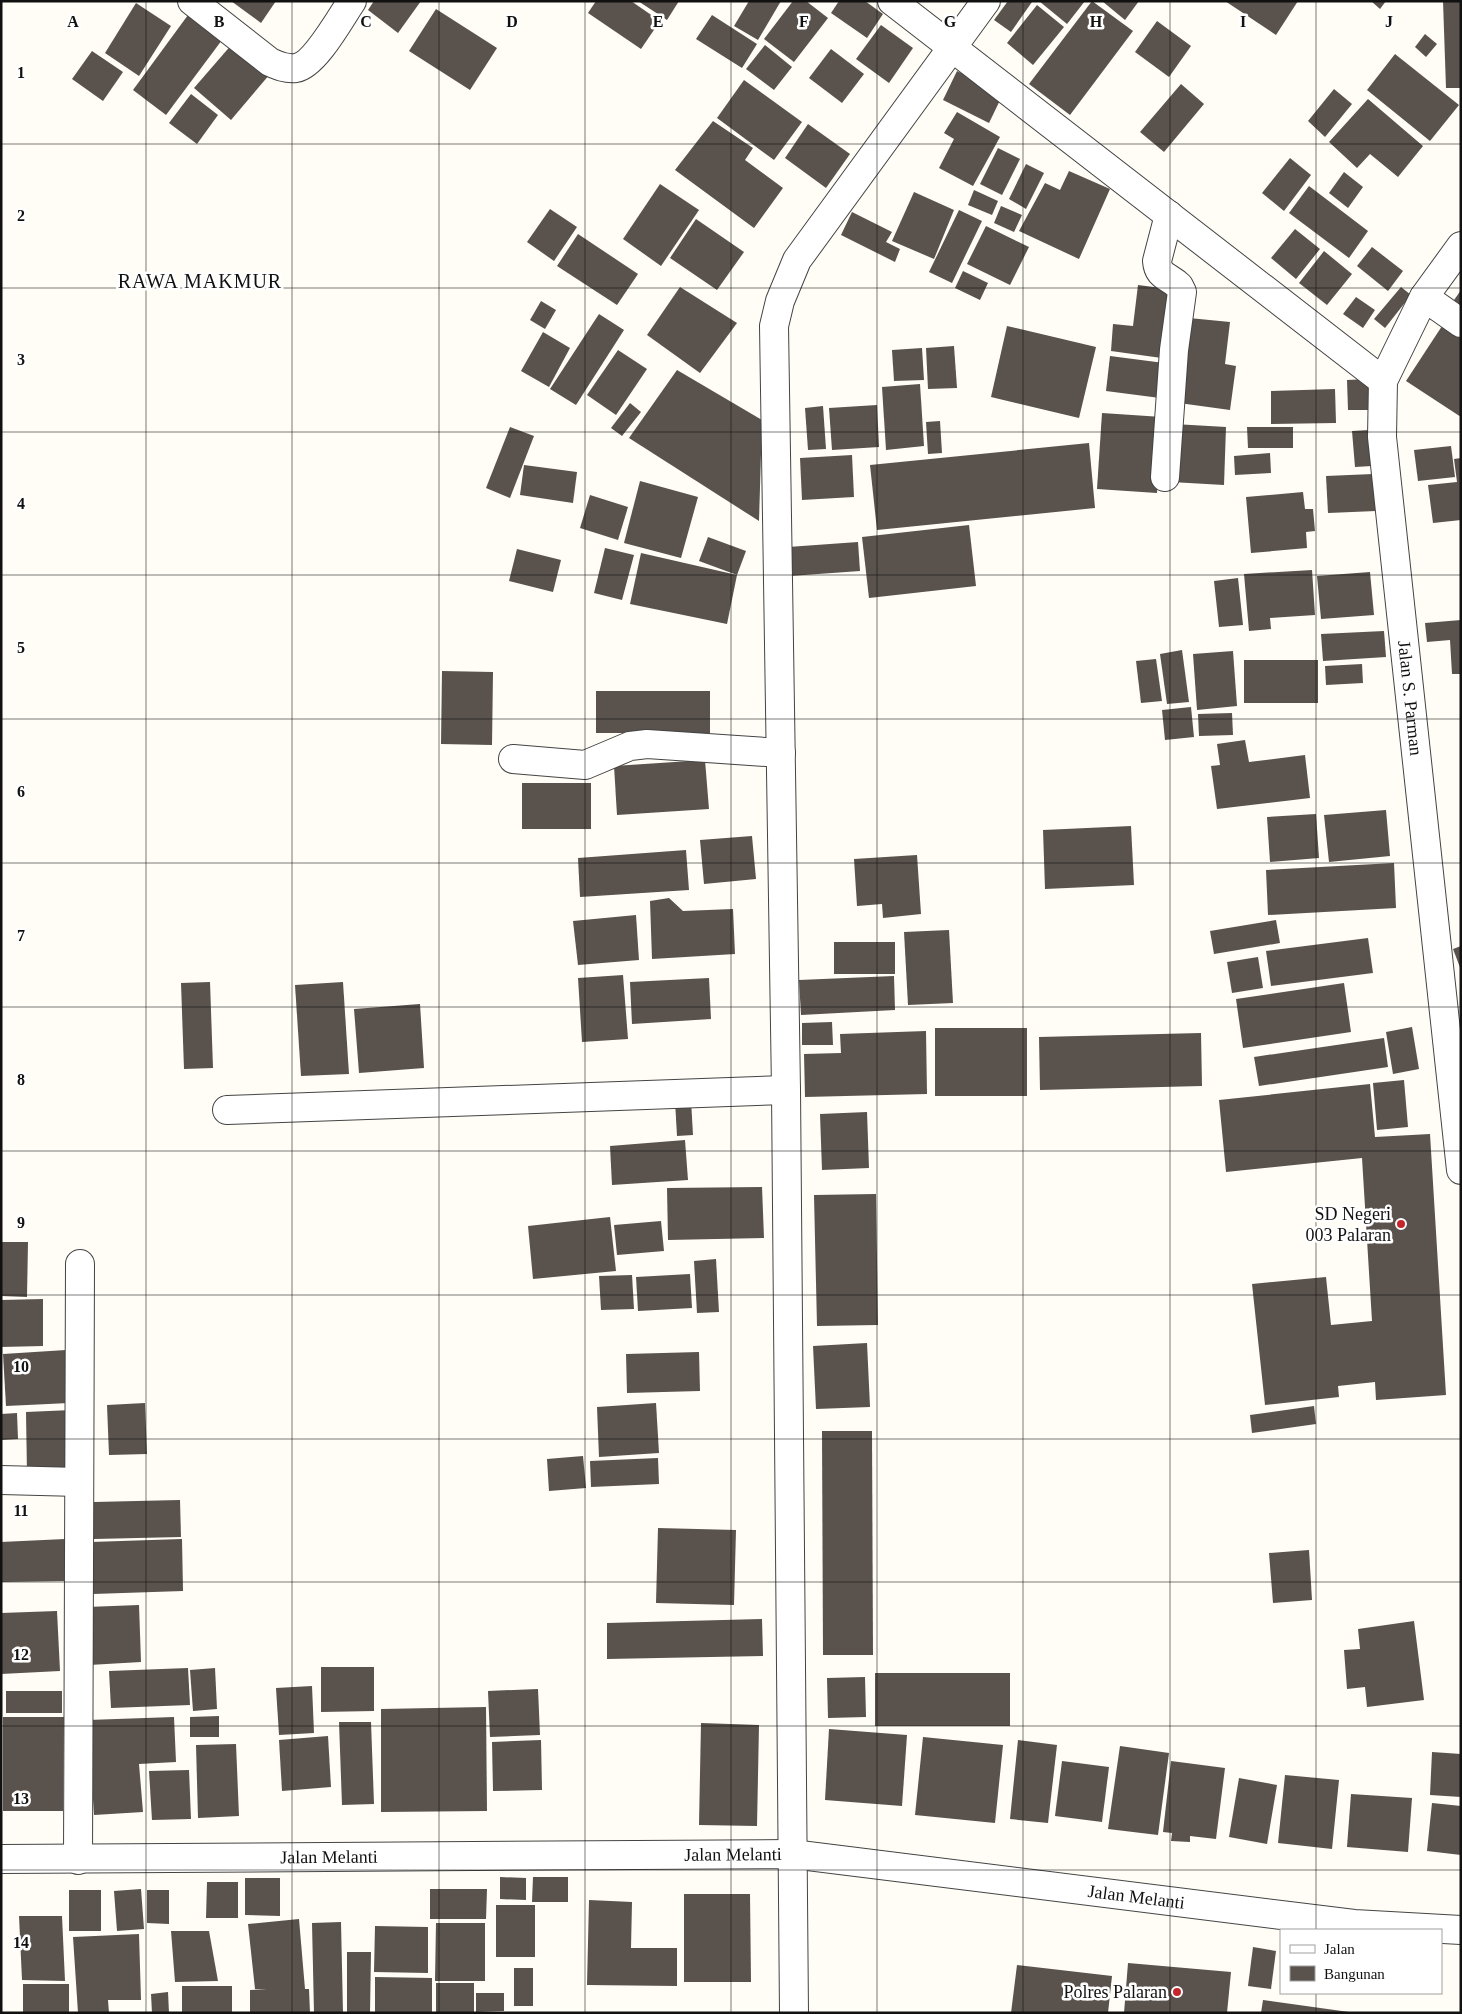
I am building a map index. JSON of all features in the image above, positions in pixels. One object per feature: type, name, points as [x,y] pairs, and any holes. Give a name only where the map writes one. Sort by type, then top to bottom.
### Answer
[{"type":"street","points":[[192,1],[270,62],[282,68],[298,68],[313,58],[352,1]]},
{"type":"street","points":[[892,1],[1383,381]]},
{"type":"street","points":[[794,2013],[786,1090],[774,326],[780,301],[797,260],[986,1]]},
{"type":"street","points":[[1165,477],[1174,350],[1182,292],[1180,286],[1160,274],[1158,269],[1157,261],[1169,215]]},
{"type":"street","name":"Jalan S. Parman","points":[[1461,246],[1424,297],[1383,381],[1382,437],[1461,1170]]},
{"type":"street","points":[[1424,297],[1461,323]]},
{"type":"street","points":[[512,759],[585,765],[630,746],[647,744],[780,752]]},
{"type":"street","points":[[227,1110],[786,1090]]},
{"type":"street","points":[[78,1860],[80,1264]]},
{"type":"street","points":[[1,1480],[79,1482]]},
{"type":"street","name":"Jalan Melanti","points":[[1,1859],[792,1854],[1354,1924],[1461,1930]]},
{"type":"building","points":[[231,1],[276,1],[261,23]]},
{"type":"building","points":[[374,1],[421,1],[398,33],[368,10]]},
{"type":"building","points":[[596,1],[631,1],[660,21],[641,49],[588,13]]},
{"type":"building","points":[[638,1],[679,1],[667,20]]},
{"type":"building","points":[[749,1],[781,1],[758,40],[734,26]]},
{"type":"building","points":[[793,1],[806,1],[828,18],[794,62],[764,39]]},
{"type":"building","points":[[839,1],[865,1],[883,14],[867,38],[831,13]]},
{"type":"building","points":[[1008,1],[1032,2],[1011,32],[994,20]]},
{"type":"building","points":[[1039,1],[1085,1],[1067,24]]},
{"type":"building","points":[[1092,1],[1133,31],[1070,115],[1029,84]]},
{"type":"building","points":[[1102,1],[1139,1],[1125,20]]},
{"type":"building","points":[[1225,1],[1298,1],[1276,35]]},
{"type":"building","points":[[1371,1],[1386,1],[1380,9]]},
{"type":"building","points":[[1443,1],[1461,1],[1461,88],[1446,88]]},
{"type":"building","points":[[136,3],[171,26],[139,76],[105,53]]},
{"type":"building","points":[[1037,5],[1064,27],[1033,65],[1007,43]]},
{"type":"building","points":[[436,9],[497,48],[470,90],[409,51]]},
{"type":"building","points":[[188,15],[222,40],[166,115],[133,90]]},
{"type":"building","points":[[712,15],[757,44],[742,68],[696,39]]},
{"type":"building","points":[[1157,21],[1191,46],[1169,77],[1135,52]]},
{"type":"building","points":[[881,25],[913,48],[889,83],[856,59]]},
{"type":"building","points":[[1425,34],[1437,44],[1426,57],[1415,47]]},
{"type":"building","points":[[233,43],[270,74],[231,120],[194,88]]},
{"type":"building","points":[[765,45],[792,67],[774,90],[746,69]]},
{"type":"building","points":[[831,49],[864,74],[842,103],[809,78]]},
{"type":"building","points":[[92,51],[123,72],[103,101],[72,79]]},
{"type":"building","points":[[1395,54],[1459,105],[1430,141],[1367,90]]},
{"type":"building","points":[[957,71],[1003,94],[989,123],[943,100]]},
{"type":"building","points":[[744,80],[802,122],[774,160],[717,118]]},
{"type":"building","points":[[1181,84],[1204,104],[1164,152],[1140,132]]},
{"type":"building","points":[[1334,89],[1352,104],[1325,137],[1308,121]]},
{"type":"building","points":[[191,94],[218,115],[197,144],[169,123]]},
{"type":"building","points":[[1368,99],[1423,146],[1398,177],[1370,154],[1357,168],[1329,142]]},
{"type":"building","points":[[957,112],[1000,137],[973,186],[939,168],[954,139],[944,133]]},
{"type":"building","points":[[713,121],[753,148],[745,160],[783,188],[754,228],[675,170]]},
{"type":"building","points":[[808,124],[850,154],[826,188],[785,158]]},
{"type":"building","points":[[998,148],[1020,159],[1002,195],[980,184]]},
{"type":"building","points":[[1290,158],[1311,175],[1284,211],[1262,193]]},
{"type":"building","points":[[1026,164],[1044,173],[1026,209],[1009,199]]},
{"type":"building","points":[[1069,171],[1110,189],[1079,259],[1019,231],[1045,183],[1060,190]]},
{"type":"building","points":[[1344,172],[1363,187],[1348,208],[1329,193]]},
{"type":"building","points":[[660,184],[699,210],[661,266],[623,239]]},
{"type":"building","points":[[1309,186],[1368,231],[1349,258],[1289,213]]},
{"type":"building","points":[[974,190],[998,201],[992,215],[968,205]]},
{"type":"building","points":[[914,192],[954,210],[934,259],[892,241]]},
{"type":"building","points":[[1001,206],[1022,215],[1014,232],[994,223]]},
{"type":"building","points":[[550,209],[577,227],[554,261],[527,242]]},
{"type":"building","points":[[959,210],[982,221],[952,283],[929,272]]},
{"type":"building","points":[[852,212],[892,232],[886,242],[900,249],[895,262],[841,235]]},
{"type":"building","points":[[696,219],[744,252],[717,290],[670,258]]},
{"type":"building","points":[[986,226],[1029,247],[1010,285],[967,264]]},
{"type":"building","points":[[1295,229],[1320,249],[1296,279],[1271,258]]},
{"type":"building","points":[[578,234],[638,274],[617,305],[557,266]]},
{"type":"building","points":[[1372,247],[1403,271],[1388,291],[1357,266]]},
{"type":"building","points":[[1324,251],[1352,274],[1327,305],[1299,283]]},
{"type":"building","points":[[963,271],[988,283],[980,300],[955,288]]},
{"type":"building","points":[[1138,285],[1177,290],[1169,359],[1111,351],[1113,324],[1133,326]]},
{"type":"building","points":[[680,287],[737,323],[700,373],[647,335]]},
{"type":"building","points":[[1401,287],[1411,295],[1385,328],[1374,319]]},
{"type":"building","points":[[1461,290],[1461,309],[1452,303]]},
{"type":"building","points":[[1356,297],[1375,310],[1363,328],[1343,314]]},
{"type":"building","points":[[541,301],[556,310],[545,329],[530,320]]},
{"type":"building","points":[[599,314],[624,330],[576,405],[550,389]]},
{"type":"building","points":[[1189,318],[1230,322],[1225,364],[1236,366],[1230,410],[1179,403]]},
{"type":"building","points":[[1444,323],[1461,335],[1461,417],[1406,381]]},
{"type":"building","points":[[1007,326],[1096,347],[1079,418],[991,397]]},
{"type":"building","points":[[543,332],[570,348],[549,387],[521,371]]},
{"type":"building","points":[[954,346],[957,388],[928,389],[926,348]]},
{"type":"building","points":[[922,348],[924,380],[894,381],[892,350]]},
{"type":"building","points":[[618,350],[647,369],[616,415],[587,395]]},
{"type":"building","points":[[1110,356],[1164,363],[1160,398],[1106,391]]},
{"type":"building","points":[[677,370],[762,420],[759,521],[629,438]]},
{"type":"building","points":[[1368,379],[1369,410],[1348,410],[1347,380]]},
{"type":"building","points":[[920,384],[924,446],[886,450],[882,387]]},
{"type":"building","points":[[1335,389],[1336,423],[1271,424],[1271,391]]},
{"type":"building","points":[[630,403],[641,412],[622,436],[611,428]]},
{"type":"building","points":[[877,405],[879,447],[832,450],[829,408]]},
{"type":"building","points":[[823,406],[826,449],[808,450],[805,408]]},
{"type":"building","points":[[1102,413],[1162,417],[1157,493],[1097,489]]},
{"type":"building","points":[[940,421],[942,453],[928,454],[926,422]]},
{"type":"building","points":[[1174,424],[1226,427],[1224,485],[1171,482]]},
{"type":"building","points":[[510,427],[534,436],[510,498],[486,488]]},
{"type":"building","points":[[1247,427],[1293,427],[1293,448],[1248,448]]},
{"type":"building","points":[[1370,430],[1372,466],[1355,467],[1352,431]]},
{"type":"building","points":[[1089,443],[1095,508],[877,530],[870,465]]},
{"type":"building","points":[[1451,446],[1455,477],[1418,481],[1414,450]]},
{"type":"building","points":[[1270,453],[1271,473],[1235,475],[1234,456]]},
{"type":"building","points":[[852,455],[854,497],[802,500],[800,458]]},
{"type":"building","points":[[1461,458],[1461,520],[1433,523],[1428,485],[1457,482],[1454,459]]},
{"type":"building","points":[[524,465],[577,472],[573,503],[520,495]]},
{"type":"building","points":[[1373,474],[1376,511],[1328,513],[1326,476]]},
{"type":"building","points":[[640,481],[698,497],[681,558],[624,543]]},
{"type":"building","points":[[1303,492],[1305,509],[1313,509],[1315,531],[1306,532],[1307,548],[1251,553],[1246,497]]},
{"type":"building","points":[[590,495],[628,507],[618,540],[580,528]]},
{"type":"building","points":[[969,525],[976,586],[869,598],[862,537]]},
{"type":"building","points":[[708,537],[746,551],[737,575],[699,561]]},
{"type":"building","points":[[858,542],[860,571],[790,576],[788,547]]},
{"type":"building","points":[[605,548],[634,555],[622,600],[594,593]]},
{"type":"building","points":[[517,549],[561,560],[553,592],[509,581]]},
{"type":"building","points":[[641,553],[737,575],[727,624],[630,604]]},
{"type":"building","points":[[1312,570],[1315,615],[1270,618],[1271,629],[1249,631],[1244,574]]},
{"type":"building","points":[[1370,572],[1374,615],[1321,619],[1317,576]]},
{"type":"building","points":[[1238,578],[1243,625],[1219,627],[1214,581]]},
{"type":"building","points":[[1461,620],[1461,674],[1452,674],[1450,640],[1427,642],[1425,623]]},
{"type":"building","points":[[1384,631],[1386,657],[1323,661],[1321,634]]},
{"type":"building","points":[[1182,650],[1189,702],[1167,704],[1160,654]]},
{"type":"building","points":[[1233,651],[1237,706],[1197,710],[1193,654]]},
{"type":"building","points":[[1156,659],[1162,701],[1141,703],[1136,661]]},
{"type":"building","points":[[1244,660],[1318,660],[1318,703],[1244,703]]},
{"type":"building","points":[[1362,664],[1363,683],[1326,685],[1325,666]]},
{"type":"building","points":[[442,671],[493,672],[492,745],[441,744]]},
{"type":"building","points":[[596,691],[710,691],[710,733],[596,733]]},
{"type":"building","points":[[1191,707],[1194,737],[1165,740],[1162,710]]},
{"type":"building","points":[[1232,713],[1233,735],[1199,736],[1198,714]]},
{"type":"building","points":[[1245,740],[1249,762],[1305,755],[1310,798],[1217,809],[1211,766],[1220,765],[1217,744]]},
{"type":"building","points":[[705,760],[709,809],[617,815],[614,766]]},
{"type":"building","points":[[522,783],[591,783],[591,829],[522,829]]},
{"type":"building","points":[[1386,810],[1390,856],[1329,862],[1324,815]]},
{"type":"building","points":[[1316,814],[1319,858],[1270,862],[1267,817]]},
{"type":"building","points":[[1131,826],[1134,885],[1045,889],[1043,830]]},
{"type":"building","points":[[752,836],[756,879],[704,884],[700,840]]},
{"type":"building","points":[[686,850],[689,890],[580,897],[578,858]]},
{"type":"building","points":[[917,855],[921,914],[883,918],[882,904],[857,906],[854,859]]},
{"type":"building","points":[[1394,863],[1396,908],[1268,915],[1266,870]]},
{"type":"building","points":[[669,898],[683,911],[733,909],[735,954],[652,959],[650,901]]},
{"type":"building","points":[[636,915],[639,960],[578,965],[573,921]]},
{"type":"building","points":[[1276,920],[1280,943],[1214,954],[1210,931]]},
{"type":"building","points":[[949,930],[953,1003],[908,1005],[904,932]]},
{"type":"building","points":[[1368,938],[1373,973],[1271,986],[1266,951]]},
{"type":"building","points":[[834,942],[895,942],[895,974],[834,974]]},
{"type":"building","points":[[1461,946],[1461,970],[1453,949]]},
{"type":"building","points":[[1258,957],[1263,988],[1232,993],[1227,962]]},
{"type":"building","points":[[623,975],[628,1039],[582,1042],[578,978]]},
{"type":"building","points":[[894,976],[895,1010],[801,1015],[799,980]]},
{"type":"building","points":[[709,978],[711,1019],[632,1024],[630,982]]},
{"type":"building","points":[[210,982],[213,1068],[184,1069],[181,983]]},
{"type":"building","points":[[343,982],[349,1074],[301,1076],[295,985]]},
{"type":"building","points":[[1344,983],[1351,1032],[1243,1048],[1236,999]]},
{"type":"building","points":[[420,1004],[424,1068],[359,1073],[354,1009]]},
{"type":"building","points":[[832,1022],[833,1045],[802,1045],[802,1023]]},
{"type":"building","points":[[1412,1027],[1419,1069],[1393,1074],[1386,1032]]},
{"type":"building","points":[[935,1028],[1027,1028],[1027,1096],[935,1096]]},
{"type":"building","points":[[926,1031],[927,1094],[805,1097],[804,1054],[841,1053],[840,1034]]},
{"type":"building","points":[[1201,1033],[1202,1086],[1040,1090],[1039,1037]]},
{"type":"building","points":[[1384,1038],[1388,1067],[1259,1086],[1254,1057]]},
{"type":"building","points":[[1404,1080],[1408,1127],[1377,1130],[1373,1083]]},
{"type":"building","name":"SD Negeri 003 Palaran","points":[[1370,1084],[1375,1137],[1430,1134],[1446,1395],[1376,1400],[1375,1382],[1338,1386],[1339,1397],[1265,1405],[1252,1284],[1326,1277],[1331,1325],[1372,1321],[1362,1158],[1226,1172],[1219,1100]]},
{"type":"building","points":[[691,1100],[693,1135],[677,1136],[675,1101]]},
{"type":"building","points":[[867,1112],[869,1168],[822,1170],[820,1114]]},
{"type":"building","points":[[685,1140],[688,1180],[612,1185],[610,1146]]},
{"type":"building","points":[[762,1187],[764,1238],[668,1240],[667,1188]]},
{"type":"building","points":[[876,1194],[878,1325],[817,1326],[814,1195]]},
{"type":"building","points":[[610,1217],[616,1271],[533,1279],[528,1226]]},
{"type":"building","points":[[661,1221],[664,1251],[617,1255],[614,1225]]},
{"type":"building","points":[[1,1242],[28,1242],[27,1297],[1,1296]]},
{"type":"building","points":[[716,1259],[719,1312],[697,1313],[694,1261]]},
{"type":"building","points":[[690,1274],[692,1308],[638,1311],[636,1277]]},
{"type":"building","points":[[632,1275],[634,1309],[601,1310],[599,1276]]},
{"type":"building","points":[[43,1299],[43,1346],[1,1347],[1,1300]]},
{"type":"building","points":[[867,1343],[870,1407],[816,1409],[813,1346]]},
{"type":"building","points":[[66,1350],[69,1403],[6,1406],[3,1354]]},
{"type":"building","points":[[699,1352],[700,1391],[627,1393],[626,1354]]},
{"type":"building","points":[[145,1403],[147,1454],[109,1455],[107,1405]]},
{"type":"building","points":[[656,1403],[659,1453],[599,1457],[597,1407]]},
{"type":"building","points":[[1314,1406],[1316,1424],[1252,1433],[1250,1415]]},
{"type":"building","points":[[72,1410],[74,1472],[27,1474],[26,1412]]},
{"type":"building","points":[[17,1413],[18,1439],[1,1440],[1,1414]]},
{"type":"building","points":[[822,1431],[872,1431],[873,1655],[823,1655]]},
{"type":"building","points":[[583,1456],[586,1488],[549,1491],[547,1459]]},
{"type":"building","points":[[658,1458],[659,1484],[591,1487],[590,1461]]},
{"type":"building","points":[[180,1500],[181,1537],[94,1539],[94,1502]]},
{"type":"building","points":[[658,1528],[736,1530],[734,1605],[656,1603]]},
{"type":"building","points":[[65,1539],[67,1581],[1,1582],[1,1542]]},
{"type":"building","points":[[182,1539],[183,1591],[93,1594],[91,1542]]},
{"type":"building","points":[[1309,1550],[1312,1600],[1273,1603],[1269,1553]]},
{"type":"building","points":[[139,1605],[141,1662],[89,1665],[87,1607]]},
{"type":"building","points":[[57,1611],[60,1671],[1,1674],[1,1613]]},
{"type":"building","points":[[762,1619],[763,1656],[607,1659],[607,1623]]},
{"type":"building","points":[[1414,1621],[1424,1700],[1367,1707],[1365,1687],[1347,1689],[1344,1650],[1360,1649],[1358,1629]]},
{"type":"building","points":[[321,1667],[374,1667],[374,1711],[321,1712]]},
{"type":"building","points":[[188,1668],[190,1705],[111,1708],[109,1671]]},
{"type":"building","points":[[215,1668],[217,1709],[193,1711],[190,1670]]},
{"type":"building","points":[[875,1673],[1010,1673],[1010,1726],[875,1726]]},
{"type":"building","points":[[865,1677],[866,1717],[828,1718],[827,1678]]},
{"type":"building","points":[[312,1686],[314,1733],[279,1735],[276,1688]]},
{"type":"building","points":[[538,1689],[540,1735],[490,1737],[488,1691]]},
{"type":"building","points":[[6,1691],[62,1691],[62,1713],[6,1713]]},
{"type":"building","points":[[486,1707],[487,1811],[381,1812],[381,1709]]},
{"type":"building","points":[[219,1716],[219,1737],[190,1737],[190,1717]]},
{"type":"building","points":[[3,1717],[64,1717],[63,1811],[3,1811]]},
{"type":"building","points":[[174,1717],[176,1762],[139,1764],[143,1812],[94,1815],[88,1720]]},
{"type":"building","points":[[339,1722],[371,1722],[374,1804],[342,1805]]},
{"type":"building","points":[[701,1723],[759,1725],[757,1826],[699,1825]]},
{"type":"building","points":[[829,1729],[907,1735],[902,1806],[825,1800]]},
{"type":"building","points":[[328,1736],[331,1787],[282,1791],[279,1740]]},
{"type":"building","points":[[923,1737],[1003,1745],[995,1823],[915,1815]]},
{"type":"building","points":[[541,1740],[542,1790],[493,1791],[492,1742]]},
{"type":"building","points":[[1018,1740],[1057,1745],[1048,1823],[1010,1819]]},
{"type":"building","points":[[236,1744],[239,1816],[198,1818],[196,1745]]},
{"type":"building","points":[[1120,1746],[1169,1753],[1158,1835],[1108,1829]]},
{"type":"building","points":[[1432,1752],[1461,1754],[1461,1797],[1430,1795]]},
{"type":"building","points":[[1062,1761],[1109,1767],[1102,1822],[1055,1816]]},
{"type":"building","points":[[1171,1761],[1225,1768],[1216,1839],[1190,1836],[1190,1842],[1171,1841],[1172,1833],[1163,1832]]},
{"type":"building","points":[[189,1770],[191,1819],[152,1820],[149,1771]]},
{"type":"building","points":[[1285,1775],[1339,1780],[1332,1849],[1278,1843]]},
{"type":"building","points":[[1239,1778],[1277,1785],[1267,1844],[1229,1837]]},
{"type":"building","points":[[1351,1794],[1412,1798],[1408,1852],[1347,1847]]},
{"type":"building","points":[[1432,1803],[1461,1806],[1461,1855],[1427,1851]]},
{"type":"building","points":[[500,1877],[526,1878],[526,1900],[500,1899]]},
{"type":"building","points":[[533,1877],[568,1877],[568,1902],[532,1902]]},
{"type":"building","points":[[245,1878],[280,1878],[280,1916],[245,1915]]},
{"type":"building","points":[[207,1882],[238,1882],[238,1918],[206,1918]]},
{"type":"building","points":[[141,1889],[144,1929],[117,1931],[114,1891]]},
{"type":"building","points":[[430,1889],[487,1889],[486,1919],[430,1919]]},
{"type":"building","points":[[69,1890],[101,1890],[101,1931],[69,1931]]},
{"type":"building","points":[[147,1890],[169,1890],[169,1924],[147,1923]]},
{"type":"building","points":[[684,1894],[750,1894],[751,1982],[684,1982]]},
{"type":"building","points":[[589,1900],[632,1902],[631,1948],[677,1948],[677,1986],[587,1985]]},
{"type":"building","points":[[496,1905],[535,1905],[535,1957],[496,1957]]},
{"type":"building","points":[[19,1916],[62,1916],[65,1981],[22,1980]]},
{"type":"building","points":[[299,1919],[305,1989],[309,1989],[310,2013],[250,2013],[250,1990],[267,1989],[255,1989],[248,1924]]},
{"type":"building","points":[[341,1922],[343,2013],[314,2013],[312,1923]]},
{"type":"building","points":[[436,1923],[485,1923],[485,1981],[435,1981]]},
{"type":"building","points":[[375,1926],[428,1927],[428,1973],[374,1972]]},
{"type":"building","points":[[171,1931],[209,1931],[218,1981],[175,1982]]},
{"type":"building","points":[[139,1934],[141,2000],[108,2000],[109,2013],[78,2013],[73,1937]]},
{"type":"building","points":[[1253,1947],[1276,1951],[1271,1989],[1248,1986]]},
{"type":"building","points":[[347,1952],[371,1952],[370,2013],[347,2013]]},
{"type":"building","name":"Polres Palaran","points":[[1128,1963],[1231,1972],[1227,2013],[1124,2013]]},
{"type":"building","points":[[1017,1965],[1112,1976],[1108,2013],[1011,2013]]},
{"type":"building","points":[[514,1968],[533,1968],[533,2006],[514,2006]]},
{"type":"building","points":[[375,1977],[432,1978],[432,2013],[375,2013]]},
{"type":"building","points":[[436,1983],[474,1983],[474,2013],[436,2013]]},
{"type":"building","points":[[23,1984],[69,1984],[69,2013],[23,2013]]},
{"type":"building","points":[[182,1986],[232,1986],[232,2013],[182,2013]]},
{"type":"building","points":[[168,1992],[169,2013],[152,2013],[151,1994]]},
{"type":"building","points":[[476,1993],[504,1993],[504,2011],[476,2012]]},
{"type":"building","points":[[1263,2000],[1349,2012],[1349,2013],[1261,2013]]},
{"type":"place","name":"SD Negeri 003 Palaran","points":[[1401,1224]]},
{"type":"place","name":"Polres Palaran","points":[[1177,1992]]},
{"type":"district","name":"RAWA MAKMUR","points":[[200,281]]}]
